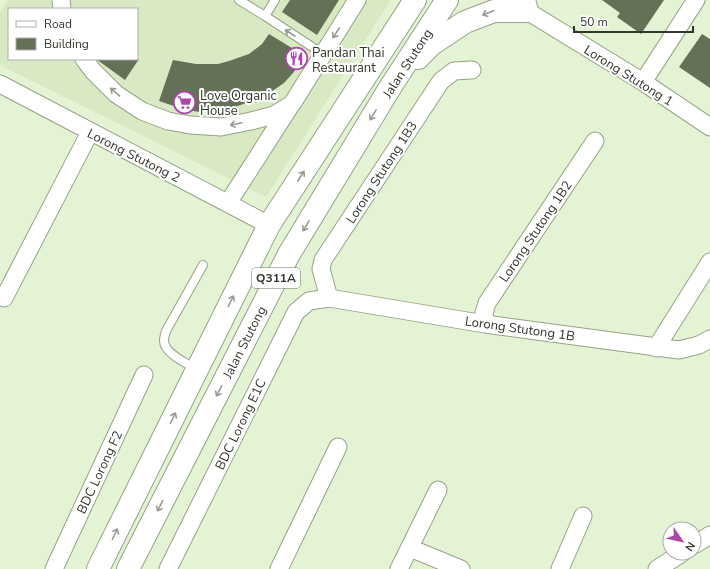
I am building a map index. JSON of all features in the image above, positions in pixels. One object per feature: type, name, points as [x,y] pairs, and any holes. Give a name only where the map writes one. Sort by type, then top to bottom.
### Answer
[{"type":"main road","points":[[98,569],[268,224],[415,0]]},
{"type":"main road","points":[[331,129],[352,108],[368,86],[421,0]]},
{"type":"main road","name":"Jalan Stutong","points":[[128,569],[289,254],[391,86],[447,0]]},
{"type":"main road","points":[[391,86],[432,44],[465,22],[494,11],[520,4]]},
{"type":"street","points":[[228,203],[357,0]]},
{"type":"street","points":[[643,82],[696,0]]},
{"type":"street","name":"Lorong Stutong 1","points":[[520,4],[643,82],[710,127]]},
{"type":"street","points":[[85,60],[93,72],[116,94],[142,112],[168,121],[190,125],[222,127],[274,115],[292,104]]},
{"type":"street","name":"Lorong Stutong 1B3","points":[[328,298],[321,269],[323,260],[441,81],[454,71],[472,70]]},
{"type":"street","name":"Lorong Stutong 2","points":[[0,84],[268,224]]},
{"type":"street","points":[[4,298],[90,132]]},
{"type":"street","name":"Lorong Stutong 1B2","points":[[485,324],[484,314],[487,302],[595,141]]},
{"type":"street","points":[[656,348],[710,262]]},
{"type":"street","name":"Lorong Stutong 1B","points":[[328,298],[485,324],[656,348],[679,350],[699,345],[710,339]]},
{"type":"street","name":"BDC Lorong E1C","points":[[168,569],[296,312],[309,301],[328,298]]},
{"type":"street","name":"BDC Lorong F2","points":[[54,569],[144,375]]},
{"type":"street","points":[[279,569],[338,447]]},
{"type":"street","points":[[399,569],[438,490]]},
{"type":"street","points":[[560,569],[583,516]]},
{"type":"street","points":[[410,548],[461,569]]},
{"type":"street","points":[[657,569],[670,561]]},
{"type":"lane","points":[[239,0],[323,54]]},
{"type":"lane","points":[[265,16],[275,0]]},
{"type":"lane","points":[[197,370],[166,349],[164,341],[166,331],[202,265]]},
{"type":"shaded area","points":[[8,0],[391,0],[266,197],[2,66],[0,63],[0,12]]},
{"type":"building","points":[[290,0],[339,0],[317,35],[282,12]]},
{"type":"building","points":[[602,0],[664,0],[641,34],[617,17],[620,13]]},
{"type":"building","points":[[269,34],[305,56],[284,83],[268,94],[256,100],[228,109],[200,112],[186,110],[159,101],[173,60],[196,64],[218,64],[249,54],[262,44]]},
{"type":"building","points":[[702,34],[710,39],[710,88],[679,67]]},
{"type":"building","points":[[139,59],[125,80],[97,60]]},
{"type":"place","name":"Pandan Thai Restaurant","points":[[296,59]]},
{"type":"place","name":"Love Organic House","points":[[185,102]]}]
